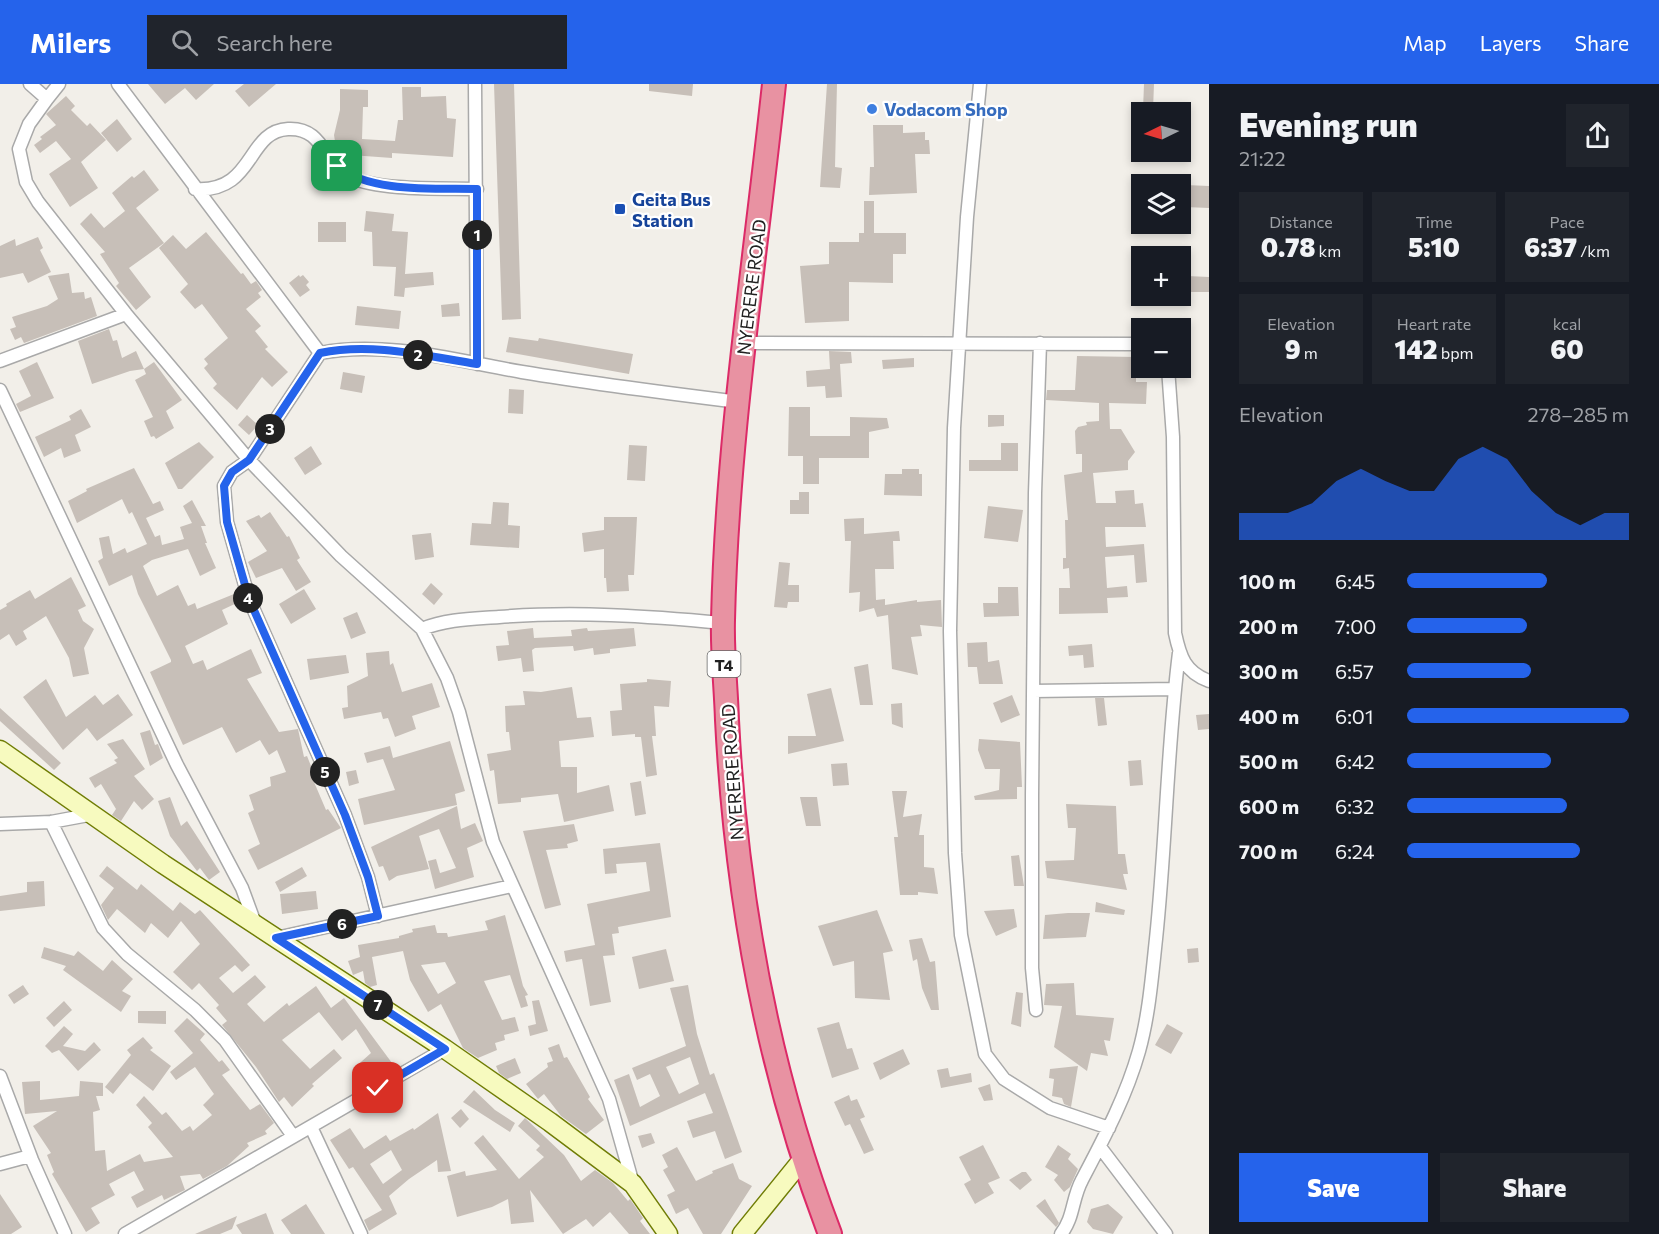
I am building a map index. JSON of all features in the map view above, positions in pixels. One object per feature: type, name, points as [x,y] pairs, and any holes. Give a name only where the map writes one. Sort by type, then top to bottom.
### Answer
[{"type":"highway","name":"NYERERE ROAD","points":[[774,84],[727,512],[723,623],[729,767],[741,892],[766,1029],[802,1160],[830,1234]]},
{"type":"main road","points":[[0,750],[163,864],[445,1049],[550,1122],[633,1184],[668,1234]]},
{"type":"main road","points":[[742,1234],[802,1160]]},
{"type":"street","points":[[30,84],[47,99]]},
{"type":"street","points":[[59,84],[29,124],[19,149],[26,182],[38,202],[126,314],[249,460],[341,556],[422,629],[451,689],[493,842],[609,1099],[633,1184]]},
{"type":"street","points":[[118,84],[320,353]]},
{"type":"street","points":[[475,84],[477,364]]},
{"type":"street","points":[[980,84],[958,345],[950,632],[955,853],[961,935],[985,1054],[1004,1079],[1050,1108],[1109,1128]]},
{"type":"street","points":[[195,189],[208,190],[233,181],[262,143],[280,130],[289,129],[304,130],[317,138],[337,166],[349,176],[412,187],[477,189]]},
{"type":"street","points":[[0,361],[126,314]]},
{"type":"street","points":[[1036,1010],[1031,910],[1035,494],[1040,343]]},
{"type":"street","points":[[745,344],[1131,344]]},
{"type":"street","points":[[378,916],[368,877],[345,815],[249,599],[227,522],[224,486],[232,472],[249,460],[320,353],[338,349],[369,348],[612,387],[739,402]]},
{"type":"street","points":[[1060,1234],[1070,1220],[1081,1180],[1100,1147],[1130,1079],[1148,1010],[1162,880],[1166,787],[1179,653],[1175,622],[1173,437],[1169,378]]},
{"type":"street","points":[[0,390],[177,765],[242,888],[256,926]]},
{"type":"street","points":[[422,629],[457,620],[545,614],[643,615],[723,623]]},
{"type":"street","points":[[1179,653],[1186,668],[1209,681]]},
{"type":"street","points":[[1033,691],[1175,688]]},
{"type":"street","points":[[0,824],[51,822],[94,814]]},
{"type":"street","points":[[51,822],[103,928],[120,947],[195,1010],[225,1040],[293,1136]]},
{"type":"street","points":[[276,938],[512,886]]},
{"type":"street","points":[[125,1234],[445,1049]]},
{"type":"street","points":[[0,1077],[30,1156],[65,1234]]},
{"type":"street","points":[[311,1127],[362,1234]]},
{"type":"street","points":[[1100,1147],[1166,1234]]},
{"type":"street","points":[[0,1164],[30,1156]]},
{"type":"building","points":[[148,84],[214,84],[196,100],[185,88],[165,104]]},
{"type":"building","points":[[244,84],[276,84],[249,107],[235,91]]},
{"type":"building","points":[[494,84],[514,84],[521,319],[502,320]]},
{"type":"building","points":[[649,84],[693,84],[692,96],[649,91]]},
{"type":"building","points":[[827,84],[837,84],[835,167],[842,168],[840,188],[820,187]]},
{"type":"building","points":[[1144,84],[1154,84],[1153,102],[1143,102]]},
{"type":"building","points":[[402,87],[421,87],[421,97],[446,96],[447,118],[456,119],[453,157],[392,153],[392,158],[337,154],[334,135],[340,110],[340,89],[368,90],[368,107],[363,107],[362,139],[395,141],[398,120],[403,120]]},
{"type":"building","points":[[66,96],[75,106],[71,110],[87,126],[90,123],[106,140],[81,162],[98,188],[70,207],[49,174],[71,159],[56,141],[40,153],[34,145],[42,139],[40,137],[56,125],[46,114]]},
{"type":"building","points":[[117,119],[132,139],[117,152],[101,133]]},
{"type":"building","points":[[873,125],[903,125],[903,133],[925,132],[925,140],[929,140],[930,154],[915,154],[917,193],[869,195],[870,167],[874,167]]},
{"type":"building","points":[[144,170],[159,190],[136,208],[164,243],[129,268],[151,297],[136,310],[116,286],[119,283],[100,254],[105,252],[80,224],[91,213],[104,228],[125,211],[112,193],[132,176],[134,178]]},
{"type":"building","points":[[1191,185],[1209,186],[1209,208],[1191,207]]},
{"type":"building","points":[[864,201],[874,201],[874,233],[906,233],[906,254],[893,254],[893,283],[849,282],[849,321],[805,323],[800,266],[829,264],[829,242],[859,242],[859,233],[864,233]]},
{"type":"building","points":[[366,211],[394,214],[392,231],[408,232],[405,274],[433,272],[434,285],[405,288],[404,297],[394,296],[396,267],[373,266],[372,232],[364,231]]},
{"type":"building","points":[[318,222],[346,222],[346,242],[318,242]]},
{"type":"building","points":[[206,232],[241,274],[243,273],[251,284],[256,281],[262,290],[258,293],[261,297],[246,309],[261,326],[255,331],[268,347],[265,349],[288,372],[272,387],[262,377],[237,410],[213,388],[217,384],[204,368],[208,364],[204,359],[228,338],[202,304],[195,309],[180,292],[188,284],[159,248],[173,235],[186,249]]},
{"type":"building","points":[[38,237],[43,248],[40,250],[51,272],[28,283],[23,273],[0,278],[0,246],[15,239],[16,246]]},
{"type":"building","points":[[69,273],[72,293],[84,292],[85,299],[91,297],[97,316],[24,343],[21,337],[15,340],[10,329],[16,327],[12,317],[47,306],[58,299],[48,276]]},
{"type":"building","points":[[299,275],[300,277],[303,275],[309,282],[306,285],[310,290],[300,297],[289,283]]},
{"type":"building","points":[[1191,276],[1209,277],[1209,292],[1191,292]]},
{"type":"building","points":[[459,303],[460,316],[442,317],[441,305]]},
{"type":"building","points":[[357,306],[401,311],[399,329],[355,325]]},
{"type":"building","points":[[109,329],[113,341],[117,340],[122,358],[136,351],[144,369],[130,371],[92,384],[78,341]]},
{"type":"building","points":[[509,337],[538,341],[539,338],[633,354],[629,374],[506,352]]},
{"type":"building","points":[[829,351],[851,352],[852,363],[840,364],[842,397],[826,398],[825,386],[807,387],[806,371],[830,369]]},
{"type":"building","points":[[1077,356],[1131,357],[1131,378],[1136,378],[1136,382],[1147,382],[1146,404],[1109,403],[1110,429],[1121,429],[1135,452],[1128,461],[1128,470],[1093,473],[1096,503],[1116,503],[1115,491],[1134,490],[1135,504],[1143,503],[1146,527],[1105,527],[1106,547],[1144,544],[1147,582],[1136,583],[1134,555],[1105,557],[1107,588],[1127,586],[1128,597],[1107,598],[1108,613],[1059,614],[1059,588],[1070,588],[1069,568],[1063,569],[1063,558],[1066,558],[1065,520],[1068,520],[1064,475],[1082,472],[1082,454],[1076,454],[1075,431],[1078,427],[1087,425],[1086,422],[1099,421],[1099,403],[1046,400],[1047,390],[1075,390]]},
{"type":"building","points":[[914,358],[914,367],[883,369],[882,360]]},
{"type":"building","points":[[37,362],[54,398],[20,412],[16,404],[31,396],[19,371]]},
{"type":"building","points":[[154,362],[182,400],[166,411],[174,428],[156,439],[154,436],[151,437],[144,421],[153,417],[135,380],[146,374],[144,369]]},
{"type":"building","points":[[343,372],[365,376],[362,393],[340,389]]},
{"type":"building","points":[[509,389],[524,390],[523,414],[508,413]]},
{"type":"building","points":[[789,407],[810,407],[810,436],[850,436],[850,417],[887,418],[889,428],[869,432],[869,458],[819,458],[819,484],[803,484],[803,456],[788,456]]},
{"type":"building","points":[[81,409],[91,427],[75,435],[81,451],[64,458],[61,448],[44,457],[35,437],[71,420],[69,416]]},
{"type":"building","points":[[247,415],[258,425],[249,435],[238,425]]},
{"type":"building","points":[[988,415],[1004,415],[1004,426],[988,427]]},
{"type":"building","points":[[199,442],[214,457],[182,489],[178,489],[165,463]]},
{"type":"building","points":[[1001,443],[1018,443],[1018,471],[969,471],[969,460],[1001,460]]},
{"type":"building","points":[[629,445],[647,446],[645,481],[627,480]]},
{"type":"building","points":[[311,446],[322,464],[305,475],[294,458]]},
{"type":"building","points":[[134,468],[153,504],[160,501],[164,510],[146,518],[155,537],[160,535],[162,545],[184,539],[180,527],[192,523],[183,506],[192,500],[206,526],[201,526],[207,543],[205,543],[216,568],[200,576],[188,549],[152,560],[143,566],[157,596],[178,585],[188,606],[195,603],[197,609],[239,592],[241,601],[222,610],[228,624],[185,646],[193,664],[203,660],[207,670],[251,649],[262,673],[247,679],[279,732],[298,729],[304,757],[307,756],[317,781],[314,782],[326,810],[328,809],[341,828],[258,870],[248,850],[260,844],[248,813],[254,810],[249,795],[271,786],[270,777],[286,772],[277,750],[269,755],[260,740],[236,753],[222,727],[183,745],[150,672],[171,660],[138,594],[132,575],[109,586],[98,561],[103,558],[99,538],[109,536],[113,554],[125,548],[127,553],[147,544],[132,512],[129,514],[122,499],[77,523],[68,501],[87,491],[86,489]]},
{"type":"building","points":[[902,469],[919,469],[919,474],[922,474],[922,496],[884,495],[885,474],[902,474]]},
{"type":"building","points":[[799,492],[809,492],[809,514],[790,514],[790,500],[799,500]]},
{"type":"building","points":[[493,502],[509,503],[508,525],[520,526],[519,548],[470,545],[472,523],[491,524]]},
{"type":"building","points":[[988,506],[1023,510],[1018,542],[984,538]]},
{"type":"building","points":[[270,512],[287,537],[289,536],[300,558],[297,560],[311,582],[296,591],[282,568],[256,578],[248,562],[267,551],[246,521],[259,515],[261,518]]},
{"type":"building","points":[[604,517],[637,517],[634,575],[628,575],[629,591],[607,592],[606,578],[604,578],[604,549],[584,552],[582,533],[604,530]]},
{"type":"building","points":[[864,518],[864,534],[899,531],[900,541],[893,541],[894,569],[875,569],[876,600],[885,599],[885,605],[917,600],[917,602],[941,600],[942,627],[920,625],[922,636],[911,637],[918,675],[892,669],[888,615],[877,617],[874,608],[859,612],[860,592],[849,593],[851,541],[845,541],[844,519]]},
{"type":"building","points":[[431,533],[434,557],[415,560],[412,535]]},
{"type":"building","points":[[779,562],[790,563],[788,585],[799,585],[799,602],[788,602],[787,608],[774,607]]},
{"type":"building","points":[[71,577],[86,606],[78,610],[83,621],[94,629],[84,648],[89,674],[73,677],[69,658],[46,616],[23,631],[27,639],[16,646],[9,634],[0,640],[0,610],[7,606],[6,604],[30,590],[35,599]]},
{"type":"building","points":[[431,583],[443,594],[434,605],[422,594]]},
{"type":"building","points":[[998,587],[1018,587],[1019,616],[984,617],[983,603],[998,603]]},
{"type":"building","points":[[304,589],[316,609],[291,624],[279,604]]},
{"type":"building","points":[[357,612],[366,633],[351,639],[343,618]]},
{"type":"building","points":[[533,628],[534,638],[572,636],[571,630],[587,628],[588,631],[634,628],[636,646],[610,649],[610,653],[594,655],[593,648],[574,651],[573,646],[535,648],[532,650],[534,671],[523,672],[521,658],[498,661],[496,646],[509,645],[507,631]]},
{"type":"building","points":[[987,642],[988,662],[999,660],[1003,684],[979,684],[977,667],[968,667],[967,643]]},
{"type":"building","points":[[1092,644],[1094,667],[1084,668],[1083,655],[1069,656],[1068,646]]},
{"type":"building","points":[[389,651],[390,665],[393,663],[402,692],[432,683],[440,707],[412,716],[416,729],[395,737],[388,718],[383,719],[381,712],[344,719],[342,708],[348,707],[347,686],[368,676],[366,653]]},
{"type":"building","points":[[346,655],[349,673],[310,680],[307,659]]},
{"type":"building","points":[[868,664],[873,705],[860,705],[854,667]]},
{"type":"building","points":[[46,679],[66,717],[95,695],[103,705],[118,694],[133,715],[97,741],[87,728],[63,750],[23,697]]},
{"type":"building","points":[[647,679],[671,681],[669,707],[654,706],[656,736],[652,736],[657,775],[646,777],[641,737],[635,737],[635,734],[612,736],[610,711],[622,710],[620,684],[647,682]]},
{"type":"building","points":[[572,687],[577,718],[591,717],[594,737],[559,741],[561,767],[577,767],[577,793],[609,785],[614,811],[564,822],[558,794],[521,798],[521,802],[498,804],[494,770],[490,771],[487,754],[511,750],[509,732],[506,732],[505,706],[525,705],[523,691],[541,692]]},
{"type":"building","points":[[831,688],[844,741],[788,754],[788,736],[816,736],[807,694]]},
{"type":"building","points":[[1012,695],[1020,715],[1001,723],[993,703]]},
{"type":"building","points":[[1095,698],[1104,698],[1107,725],[1098,726]]},
{"type":"building","points":[[902,703],[903,728],[892,724],[891,704]]},
{"type":"building","points":[[0,708],[61,763],[54,770],[0,721]]},
{"type":"building","points":[[1209,714],[1209,729],[1198,730],[1196,715]]},
{"type":"building","points":[[150,730],[163,758],[150,766],[140,733]]},
{"type":"building","points":[[123,739],[145,769],[134,776],[154,799],[142,810],[134,801],[121,821],[112,815],[116,809],[101,784],[95,788],[89,778],[117,763],[114,760],[118,758],[107,744]]},
{"type":"building","points":[[979,739],[1020,742],[1022,787],[1017,787],[1017,799],[975,800],[974,796],[999,790],[1000,769],[985,769],[978,750]]},
{"type":"building","points":[[450,741],[465,791],[455,794],[457,805],[364,825],[358,799],[395,790],[383,759],[367,763],[364,753],[390,746],[393,758]]},
{"type":"building","points":[[1141,760],[1143,785],[1130,786],[1128,761]]},
{"type":"building","points":[[847,763],[849,785],[833,786],[831,764]]},
{"type":"building","points":[[356,770],[359,783],[349,786],[346,772]]},
{"type":"building","points":[[641,781],[646,814],[635,816],[630,783]]},
{"type":"building","points":[[892,791],[907,791],[903,817],[922,814],[919,835],[924,835],[924,867],[934,868],[938,894],[918,892],[918,895],[900,895],[894,837],[898,837]]},
{"type":"building","points":[[170,797],[181,826],[187,821],[220,872],[209,880],[200,868],[197,871],[170,836],[158,801]]},
{"type":"building","points":[[800,797],[817,797],[821,826],[806,826]]},
{"type":"building","points":[[1066,804],[1116,806],[1118,854],[1125,854],[1128,874],[1123,874],[1127,890],[1047,878],[1045,861],[1074,860],[1076,828],[1068,828]]},
{"type":"building","points":[[457,806],[461,829],[475,823],[483,841],[467,848],[474,877],[435,889],[428,861],[436,859],[440,873],[456,868],[439,829],[419,836],[429,869],[397,876],[389,881],[383,866],[379,867],[371,847]]},
{"type":"building","points":[[574,824],[578,841],[567,844],[568,848],[546,850],[561,905],[545,909],[523,831]]},
{"type":"building","points":[[660,843],[671,917],[618,927],[619,933],[612,934],[615,955],[603,956],[611,1002],[590,1006],[582,959],[566,962],[564,951],[595,945],[587,904],[650,891],[646,862],[616,864],[617,873],[605,874],[603,849]]},
{"type":"building","points":[[1019,855],[1024,886],[1014,886],[1011,856]]},
{"type":"building","points":[[107,866],[137,890],[141,884],[173,911],[180,902],[195,914],[200,910],[250,965],[242,972],[235,965],[219,978],[233,993],[255,975],[266,987],[247,1004],[264,1022],[287,1003],[289,1006],[316,986],[331,1008],[344,998],[392,1063],[364,1083],[352,1070],[371,1053],[356,1029],[342,1041],[319,1012],[282,1040],[310,1069],[334,1049],[342,1058],[312,1084],[314,1086],[292,1107],[284,1097],[279,1102],[256,1067],[222,1025],[227,1021],[216,1008],[219,1005],[199,983],[192,990],[173,972],[200,944],[181,921],[168,938],[151,923],[145,933],[117,909],[108,920],[101,905],[114,888],[99,876]]},
{"type":"building","points":[[302,867],[307,876],[280,892],[275,882]]},
{"type":"building","points":[[44,881],[45,906],[0,911],[0,896],[27,892],[27,882]]},
{"type":"building","points":[[316,891],[318,909],[282,914],[280,894]]},
{"type":"building","points":[[1096,902],[1125,910],[1124,915],[1095,912]]},
{"type":"building","points":[[1014,909],[1017,927],[996,936],[984,911]]},
{"type":"building","points":[[877,910],[893,951],[883,953],[890,1000],[855,998],[854,961],[833,966],[818,926]]},
{"type":"building","points":[[1090,913],[1086,937],[1043,939],[1045,915]]},
{"type":"building","points":[[505,915],[523,986],[528,995],[525,996],[528,1006],[521,1008],[510,975],[484,981],[502,1020],[515,1017],[519,1031],[504,1035],[505,1040],[495,1043],[497,1050],[478,1058],[463,1048],[441,1004],[428,1012],[410,980],[403,951],[372,957],[377,985],[370,987],[365,983],[363,971],[353,975],[348,961],[360,957],[358,945],[399,938],[399,936],[413,932],[412,929],[435,925],[437,933],[447,933],[448,937],[488,930],[485,921]],"holes":[[[445,962],[456,983],[438,994],[421,965]]]},
{"type":"building","points":[[922,938],[930,962],[935,961],[939,1010],[931,1010],[922,988],[917,959],[913,961],[909,940]]},
{"type":"building","points":[[44,947],[74,956],[78,951],[103,971],[112,960],[133,979],[122,991],[131,996],[121,1012],[63,970],[66,966],[41,958]]},
{"type":"building","points":[[1198,948],[1199,962],[1188,963],[1187,949]]},
{"type":"building","points":[[666,949],[674,981],[639,989],[632,957]]},
{"type":"building","points":[[1074,983],[1076,1015],[1114,1018],[1110,1041],[1104,1040],[1108,1056],[1091,1053],[1087,1071],[1054,1047],[1062,1006],[1044,1005],[1046,984]]},
{"type":"building","points":[[23,985],[29,994],[14,1004],[8,995]]},
{"type":"building","points":[[688,985],[697,1034],[710,1075],[714,1073],[742,1152],[725,1159],[715,1131],[693,1138],[687,1121],[713,1113],[705,1093],[630,1126],[614,1080],[629,1074],[640,1107],[660,1096],[650,1074],[637,1080],[632,1068],[686,1046],[670,988]],"holes":[[[690,1057],[699,1084],[679,1094],[666,1067]]]},
{"type":"building","points":[[1016,992],[1023,993],[1021,1027],[1011,1024]]},
{"type":"building","points":[[539,1000],[548,1031],[530,1036],[528,1026],[536,1024],[532,1001]]},
{"type":"building","points":[[64,1001],[72,1010],[54,1027],[46,1018]]},
{"type":"building","points":[[138,1011],[166,1011],[166,1024],[138,1023]]},
{"type":"building","points":[[187,1018],[205,1034],[200,1040],[219,1062],[222,1060],[230,1070],[222,1075],[250,1110],[260,1104],[274,1123],[265,1131],[267,1134],[247,1143],[249,1146],[227,1166],[203,1179],[200,1174],[180,1176],[185,1190],[164,1200],[162,1195],[137,1208],[131,1197],[144,1190],[134,1171],[109,1184],[115,1195],[91,1208],[100,1223],[86,1232],[52,1174],[54,1172],[47,1155],[51,1153],[33,1126],[57,1111],[25,1114],[22,1082],[40,1081],[40,1100],[79,1096],[80,1081],[103,1083],[103,1096],[96,1096],[100,1110],[93,1112],[95,1151],[105,1150],[107,1171],[140,1154],[144,1162],[173,1157],[148,1127],[152,1123],[136,1105],[144,1096],[162,1115],[166,1112],[182,1131],[190,1126],[193,1131],[212,1115],[203,1105],[214,1094],[195,1067],[176,1080],[170,1072],[193,1053],[174,1031]]},
{"type":"building","points":[[839,1022],[847,1049],[852,1048],[859,1069],[832,1078],[817,1028]]},
{"type":"building","points":[[1167,1024],[1183,1033],[1171,1054],[1155,1045]]},
{"type":"building","points":[[64,1026],[73,1034],[63,1046],[85,1051],[94,1042],[101,1050],[78,1071],[59,1050],[52,1053],[45,1046]]},
{"type":"building","points":[[143,1037],[153,1048],[150,1050],[171,1066],[153,1091],[130,1073],[113,1094],[105,1087],[131,1055],[127,1050]]},
{"type":"building","points":[[559,1044],[564,1058],[567,1057],[590,1097],[588,1099],[604,1120],[586,1134],[561,1116],[544,1094],[538,1099],[526,1084],[548,1067],[547,1063],[553,1061],[548,1048]]},
{"type":"building","points":[[903,1049],[910,1064],[880,1080],[873,1063]]},
{"type":"building","points":[[515,1058],[521,1073],[507,1079],[499,1073],[496,1066]]},
{"type":"building","points":[[1078,1066],[1071,1107],[1064,1104],[1062,1098],[1052,1096],[1054,1079],[1049,1078],[1050,1069]]},
{"type":"building","points":[[948,1068],[950,1077],[971,1073],[972,1082],[941,1088],[937,1070]]},
{"type":"building","points":[[990,1084],[993,1100],[984,1101],[978,1088]]},
{"type":"building","points":[[474,1090],[495,1110],[515,1123],[510,1132],[463,1102]]},
{"type":"building","points":[[849,1095],[851,1101],[857,1099],[865,1117],[860,1119],[874,1150],[864,1154],[850,1124],[845,1126],[834,1102]]},
{"type":"building","points":[[461,1109],[469,1119],[460,1128],[451,1118]]},
{"type":"building","points":[[438,1113],[451,1171],[438,1172],[437,1160],[409,1179],[389,1196],[397,1214],[369,1231],[364,1220],[382,1210],[353,1167],[349,1169],[330,1140],[350,1128],[364,1149],[386,1135],[390,1141],[413,1128],[414,1130]],"holes":[[[391,1150],[402,1170],[383,1184],[370,1164]]]},
{"type":"building","points":[[525,1118],[564,1155],[581,1181],[595,1170],[613,1183],[628,1201],[630,1199],[643,1218],[640,1221],[650,1234],[629,1234],[610,1212],[593,1227],[586,1219],[563,1234],[530,1190],[534,1222],[511,1224],[508,1199],[492,1207],[457,1217],[447,1176],[465,1171],[466,1176],[497,1170],[474,1143],[483,1135],[519,1179],[544,1157],[536,1150],[540,1146],[518,1126]]},
{"type":"building","points":[[651,1133],[655,1143],[642,1148],[638,1136]]},
{"type":"building","points":[[983,1145],[1000,1178],[988,1183],[994,1193],[975,1204],[964,1184],[971,1180],[959,1157]]},
{"type":"building","points":[[1058,1145],[1071,1154],[1068,1159],[1078,1169],[1070,1187],[1064,1192],[1054,1180],[1058,1175],[1045,1167]]},
{"type":"building","points":[[677,1147],[696,1181],[713,1173],[712,1171],[733,1163],[739,1179],[752,1186],[721,1234],[703,1234],[688,1208],[676,1214],[667,1195],[675,1191],[663,1170],[668,1167],[662,1155]]},
{"type":"building","points":[[1026,1172],[1032,1180],[1020,1190],[1009,1180]]},
{"type":"building","points":[[0,1194],[22,1227],[11,1234],[0,1234]]},
{"type":"building","points":[[1045,1199],[1059,1223],[1056,1227],[1036,1206]]},
{"type":"building","points":[[306,1204],[325,1234],[291,1234],[281,1220]]},
{"type":"building","points":[[1108,1204],[1123,1217],[1113,1234],[1093,1229],[1087,1222],[1091,1209]]},
{"type":"building","points":[[266,1213],[274,1234],[242,1234],[236,1225]]},
{"type":"building","points":[[237,1216],[232,1229],[220,1234],[195,1234]]},
{"type":"place","name":"Vodacom Shop","points":[[872,109]]},
{"type":"place","name":"Geita Bus Station","points":[[620,209]]},
{"type":"route","points":[[337,166],[349,176],[386,184],[477,189],[477,364],[369,348],[338,349],[320,353],[306,370],[281,413],[249,460],[232,472],[224,486],[227,522],[249,599],[270,651],[345,815],[368,877],[378,916],[276,938],[445,1049],[378,1088]]}]
